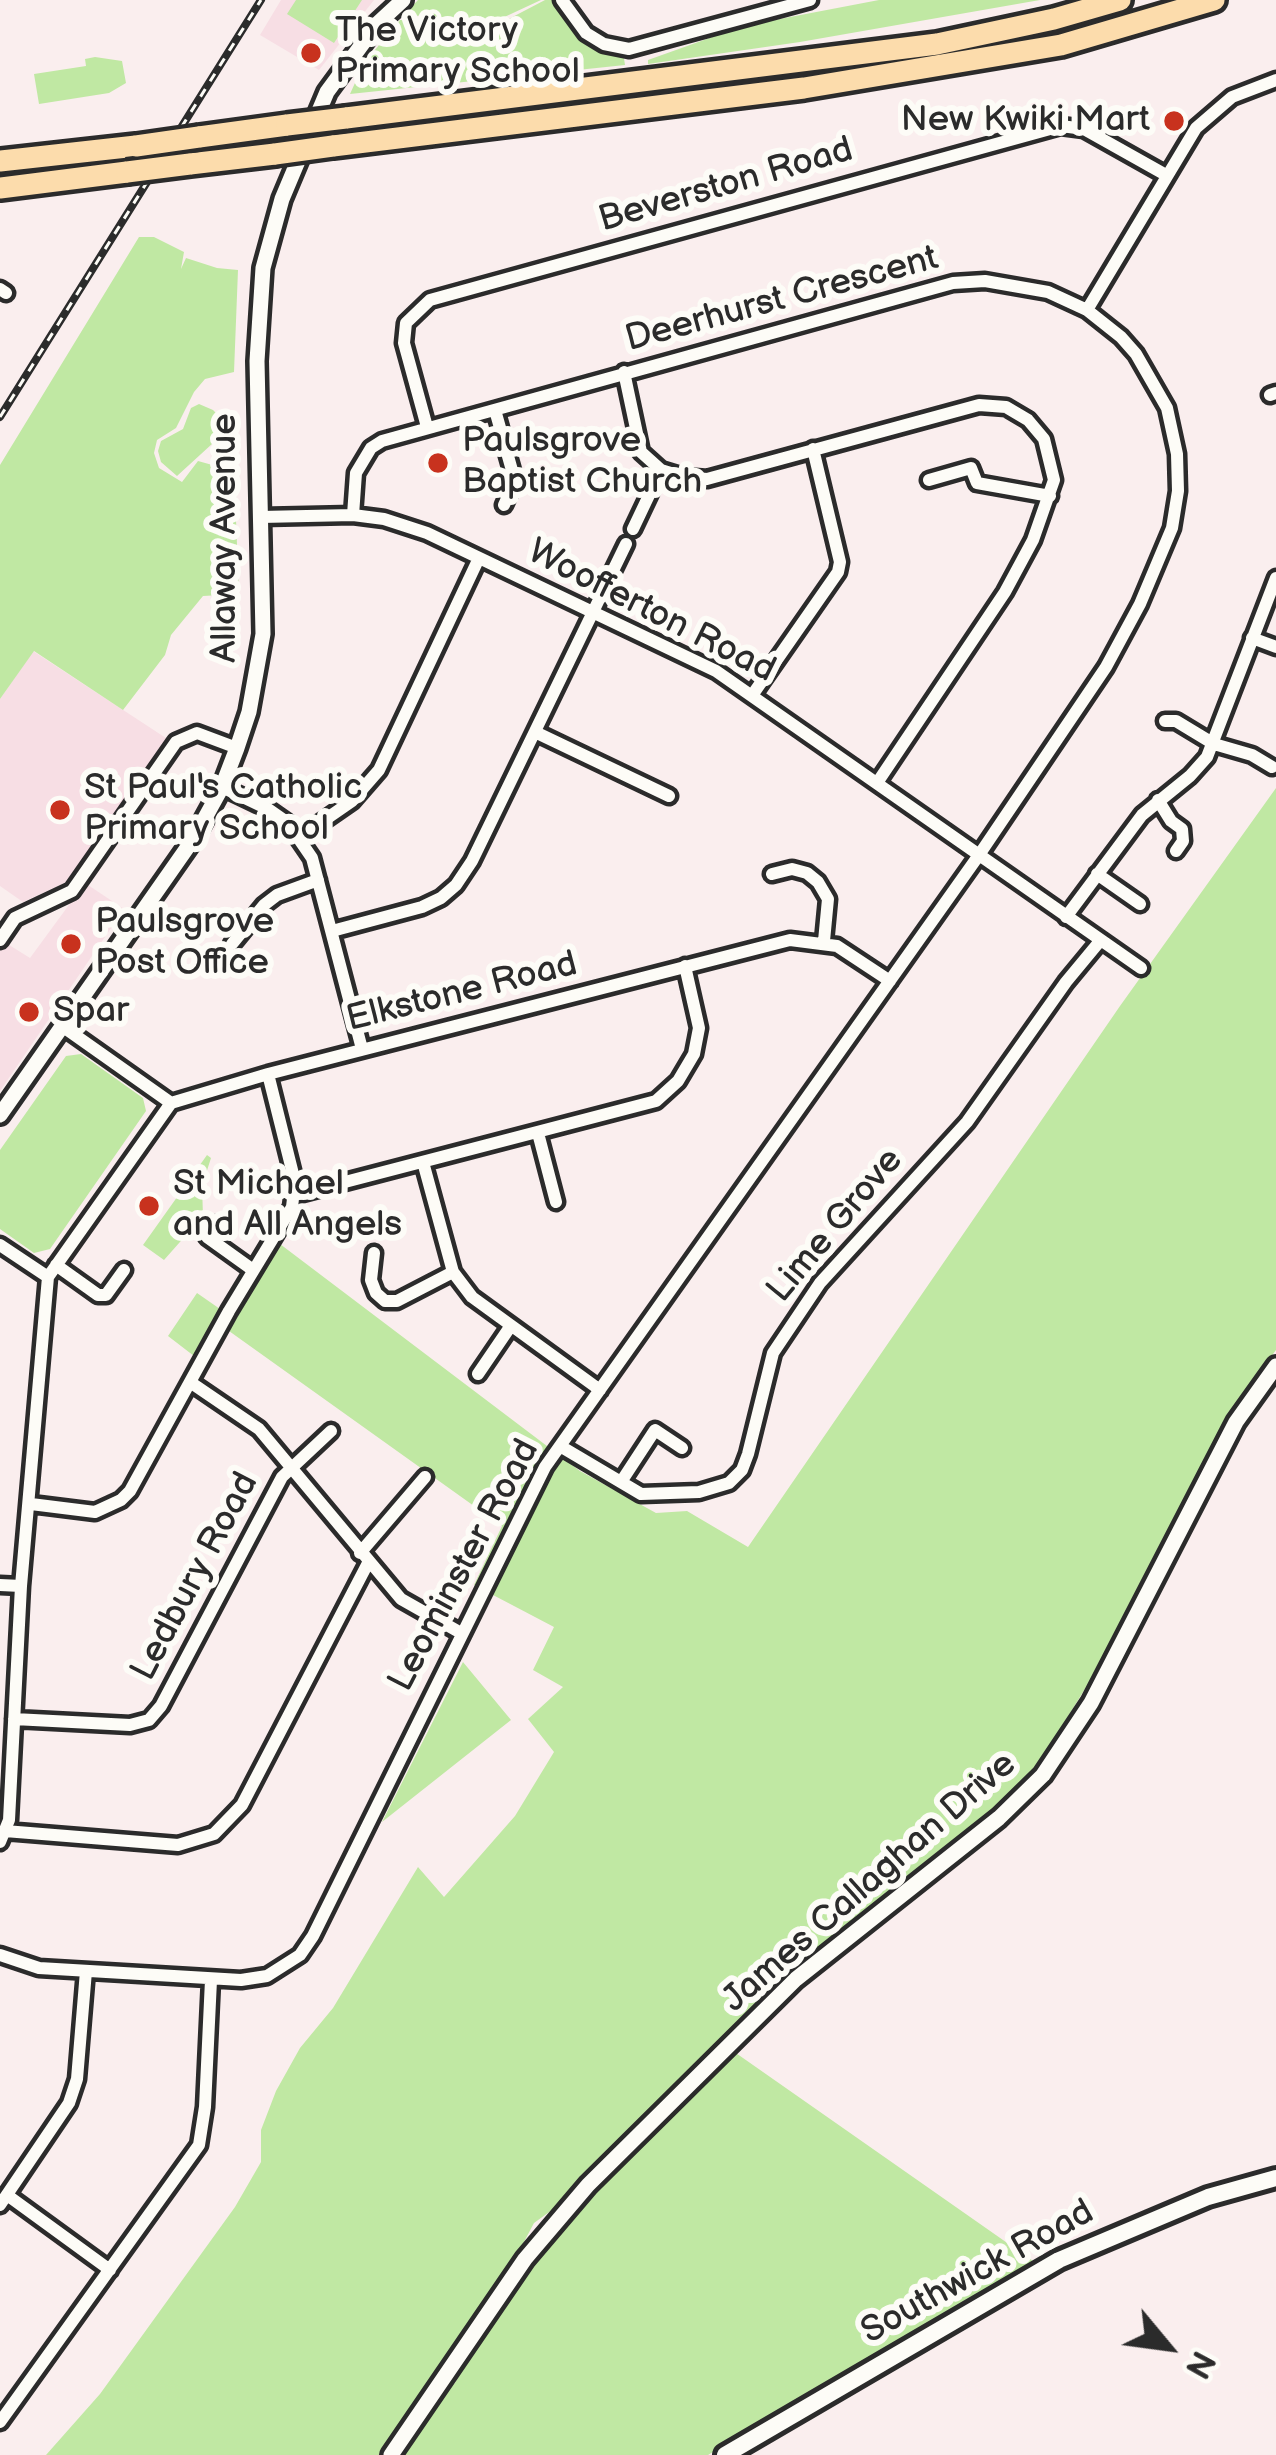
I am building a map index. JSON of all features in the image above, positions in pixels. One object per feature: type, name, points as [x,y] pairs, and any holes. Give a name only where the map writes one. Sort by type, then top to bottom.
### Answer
[{"type":"highway","points":[[0,161],[937,44],[1120,0]]},
{"type":"highway","points":[[0,188],[804,88],[1061,45],[1214,0]]},
{"type":"main road","name":"Southwick Road","points":[[724,2455],[1059,2260],[1208,2197],[1276,2178]]},
{"type":"street","name":"Allaway Avenue","points":[[1,1112],[194,838],[237,748],[249,712],[263,634],[257,402],[263,268],[282,199],[327,92],[377,24],[403,0]]},
{"type":"street","points":[[562,0],[586,33],[604,44],[629,49],[810,0]]},
{"type":"street","points":[[1087,310],[1166,175],[1212,110],[1276,80]]},
{"type":"street","name":"Beverston Road","points":[[427,427],[404,343],[406,323],[430,300],[1060,126],[1084,129],[1166,175]]},
{"type":"street","name":"Deerhurst Crescent","points":[[353,515],[356,473],[371,448],[427,427],[953,284],[985,280],[1023,285],[1087,310],[1136,354],[1167,408],[1177,454],[1172,528],[1140,604],[1106,667],[979,855]]},
{"type":"street","points":[[624,373],[641,452],[661,470],[707,479],[979,405],[1006,407],[1028,420],[1044,439],[1054,480],[1050,496],[1005,592],[877,783]]},
{"type":"street","points":[[495,410],[515,481],[504,505]]},
{"type":"street","points":[[752,694],[838,572],[840,562],[813,449]]},
{"type":"street","points":[[929,480],[971,468],[977,483],[1050,496]]},
{"type":"street","points":[[633,529],[661,470]]},
{"type":"street","name":"Woofferton Road","points":[[261,517],[353,515],[427,533],[716,671],[1141,968]]},
{"type":"street","points":[[332,932],[422,907],[456,885],[472,861],[626,544]]},
{"type":"street","points":[[300,837],[352,801],[379,770],[479,558]]},
{"type":"street","points":[[1066,917],[1158,800],[1190,776],[1214,744],[1276,578]]},
{"type":"street","points":[[1252,638],[1276,647]]},
{"type":"street","points":[[1165,722],[1176,721],[1214,744],[1252,755],[1272,767]]},
{"type":"street","points":[[535,732],[669,796]]},
{"type":"street","points":[[0,940],[15,918],[72,891],[176,742],[197,733],[237,748]]},
{"type":"street","points":[[222,787],[268,809],[300,837],[318,880],[362,1049]]},
{"type":"street","points":[[1158,800],[1182,829],[1183,841],[1176,851]]},
{"type":"street","name":"Leominster Road","points":[[0,1955],[39,1968],[212,1980],[267,1976],[291,1962],[309,1943],[545,1467],[979,855]]},
{"type":"street","points":[[772,874],[792,869],[818,882],[828,899],[824,941],[890,981]]},
{"type":"street","points":[[1096,874],[1140,904]]},
{"type":"street","points":[[232,944],[277,895],[318,880]]},
{"type":"street","name":"Elkstone Road","points":[[171,1103],[685,966],[790,940],[824,941]]},
{"type":"street","name":"Lime Grove","points":[[560,1446],[641,1494],[699,1492],[729,1483],[742,1470],[773,1353],[820,1283],[967,1122],[1100,941]]},
{"type":"street","points":[[295,1195],[656,1101],[678,1081],[694,1054],[699,1028],[685,966]]},
{"type":"street","points":[[62,1026],[171,1103],[52,1271],[21,1586],[9,1820],[2,1836],[178,1845],[214,1834],[242,1804],[364,1558],[425,1478]]},
{"type":"street","points":[[31,1504],[95,1512],[122,1500],[292,1207],[295,1181],[268,1074]]},
{"type":"street","points":[[538,1133],[556,1202]]},
{"type":"street","points":[[423,1162],[453,1272],[472,1298],[600,1390]]},
{"type":"street","points":[[217,1224],[207,1237],[254,1270]]},
{"type":"street","points":[[0,1245],[98,1295],[106,1294],[124,1270]]},
{"type":"street","points":[[374,1253],[371,1280],[385,1300],[397,1301],[453,1272]]},
{"type":"street","points":[[478,1373],[510,1327]]},
{"type":"street","name":"James Callaghan Drive","points":[[391,2455],[525,2259],[588,2185],[796,1979],[999,1818],[1058,1757],[1091,1703],[1227,1439],[1276,1366]]},
{"type":"street","points":[[190,1382],[259,1429],[401,1599],[461,1634]]},
{"type":"street","points":[[621,1482],[655,1430],[682,1448]]},
{"type":"street","points":[[291,1470],[332,1432]]},
{"type":"street","name":"Ledbury Road","points":[[14,1719],[130,1725],[148,1720],[161,1706],[282,1477],[291,1470]]},
{"type":"street","points":[[0,1585],[21,1586]]},
{"type":"street","points":[[86,1971],[77,2079],[69,2103],[3,2200],[110,2270]]},
{"type":"street","points":[[0,2422],[199,2145],[206,2107],[212,1980]]},
{"type":"shaded area","name":"The Victory Primary School","points":[[281,0],[374,0],[319,70],[260,35]]},
{"type":"shaded area","name":"St Paul's Catholic Primary School","points":[[33,651],[169,740],[73,879],[23,902],[0,886],[0,699]]},
{"type":"shaded area","points":[[85,883],[124,909],[0,1091],[0,950],[6,943],[30,958]]},
{"type":"green space","points":[[296,0],[362,0],[334,43],[287,14]]},
{"type":"green space","points":[[418,0],[541,0],[498,20],[404,15]]},
{"type":"green space","points":[[545,0],[555,0],[580,33],[623,52],[625,65],[350,94],[364,63],[400,20],[501,23]]},
{"type":"green space","points":[[879,0],[1040,0],[648,64],[648,60],[743,26]]},
{"type":"green space","points":[[85,59],[122,61],[126,83],[109,93],[39,104],[34,74],[86,66]]},
{"type":"green space","points":[[139,237],[154,237],[184,252],[181,269],[186,258],[238,270],[234,372],[205,379],[176,428],[157,440],[154,453],[159,468],[182,482],[198,461],[234,471],[239,594],[203,596],[171,635],[165,655],[123,710],[34,651],[0,699],[0,465]]},
{"type":"green space","points":[[199,404],[224,421],[224,433],[177,476],[161,462],[161,441],[183,429],[191,408]]},
{"type":"green space","points":[[1276,788],[1276,1350],[1241,1397],[1091,1679],[1045,1754],[989,1813],[847,1925],[727,2034],[534,2223],[517,2255],[379,2455],[46,2455],[100,2394],[235,2207],[261,2162],[261,2130],[276,2091],[300,2048],[333,2008],[418,1867],[444,1897],[515,1816],[554,1752],[528,1719],[563,1687],[533,1670],[554,1627],[474,1585],[502,1526],[229,1331],[280,1244],[580,1471],[656,1513],[687,1511],[748,1547]]},
{"type":"green space","points":[[81,1054],[143,1098],[146,1111],[50,1249],[34,1253],[0,1229],[0,1150],[66,1056]]},
{"type":"green space","points":[[207,1155],[211,1158],[202,1186],[203,1216],[164,1260],[143,1245]]},
{"type":"green space","points":[[197,1293],[220,1309],[194,1356],[168,1336]]},
{"type":"green space","points":[[463,1662],[511,1720],[382,1822]]},
{"type":"green space","points":[[733,2051],[1033,2261],[708,2455],[400,2455],[587,2195]]},
{"type":"railway","points":[[0,417],[261,0]]},
{"type":"place","name":"The Victory Primary School","points":[[311,53]]},
{"type":"place","name":"New Kwiki Mart","points":[[1174,121]]},
{"type":"place","name":"Paulsgrove Baptist Church","points":[[438,463]]},
{"type":"place","name":"St Paul's Catholic Primary School","points":[[60,810]]},
{"type":"place","name":"Paulsgrove Post Office","points":[[71,944]]},
{"type":"place","name":"Spar","points":[[29,1012]]},
{"type":"place","name":"St Michael and All Angels","points":[[149,1206]]}]
